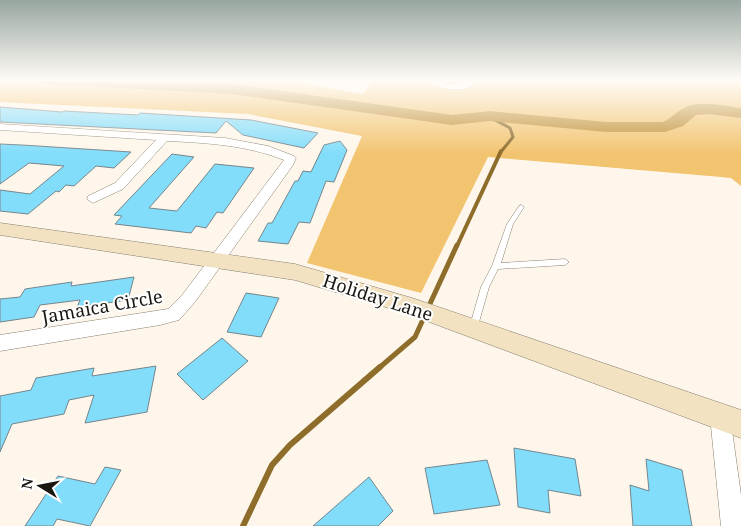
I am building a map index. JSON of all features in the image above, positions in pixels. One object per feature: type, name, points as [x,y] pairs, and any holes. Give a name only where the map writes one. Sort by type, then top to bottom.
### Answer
[{"type":"street","points":[[1,128],[165,137]]},
{"type":"street","points":[[93,199],[119,186],[165,137]]},
{"type":"street","name":"Jamaica Circle","points":[[0,343],[173,315],[216,261],[289,163],[290,158],[264,148],[242,143],[165,137]]},
{"type":"street","name":"Holiday Lane","points":[[0,229],[295,272],[330,281],[412,307],[730,420]]},
{"type":"street","points":[[730,420],[733,526]]},
{"type":"lane","points":[[473,329],[485,287],[496,266],[510,224],[521,207]]},
{"type":"lane","points":[[496,266],[565,262]]},
{"type":"shaded area","points":[[53,105],[741,105],[741,186],[731,178],[488,157],[421,293],[307,263],[362,136],[248,114]]},
{"type":"building","points":[[0,107],[62,112],[138,115],[140,113],[251,120],[318,133],[304,148],[243,135],[226,121],[216,133],[0,122]]},
{"type":"building","points":[[340,141],[347,150],[334,182],[326,181],[310,223],[299,222],[288,244],[258,241],[268,223],[272,223],[295,181],[298,181],[303,171],[311,172],[324,145]]},
{"type":"building","points":[[0,144],[131,152],[114,168],[96,166],[74,186],[66,185],[59,192],[56,191],[28,214],[0,211],[0,190],[30,194],[64,166],[29,163],[0,184]]},
{"type":"building","points":[[172,154],[194,157],[149,208],[177,211],[215,164],[254,168],[223,213],[217,212],[206,228],[196,226],[191,233],[115,224],[122,216],[114,215]]},
{"type":"building","points":[[134,277],[128,300],[77,307],[80,300],[40,305],[34,317],[0,322],[0,299],[20,297],[25,289],[72,282],[71,286]]},
{"type":"building","points":[[246,293],[279,298],[261,337],[227,332]]},
{"type":"building","points":[[222,338],[248,361],[203,400],[177,374]]},
{"type":"building","points":[[156,366],[147,412],[85,423],[94,395],[69,400],[64,414],[12,424],[0,452],[0,396],[31,390],[36,378],[94,368],[92,376]]},
{"type":"building","points":[[514,448],[575,459],[581,496],[548,490],[550,513],[518,507]]},
{"type":"building","points":[[646,459],[682,470],[692,526],[633,526],[630,485],[649,491]]},
{"type":"building","points":[[487,460],[500,505],[434,514],[425,468]]},
{"type":"building","points":[[105,467],[121,470],[90,526],[57,519],[53,526],[25,526],[58,476],[95,484]]},
{"type":"building","points":[[369,477],[393,511],[378,526],[313,526]]},
{"type":"waterway","points":[[342,105],[452,120],[490,116],[606,127],[665,127],[677,122],[692,110],[710,109],[741,113]]},
{"type":"waterway","points":[[499,116],[495,120],[510,128],[513,137],[500,153]]},
{"type":"waterway","points":[[457,246],[500,153]]},
{"type":"waterway","points":[[428,308],[457,245]]},
{"type":"waterway","points":[[379,368],[415,337],[425,315]]},
{"type":"waterway","points":[[243,526],[272,465],[290,445],[380,367]]}]
